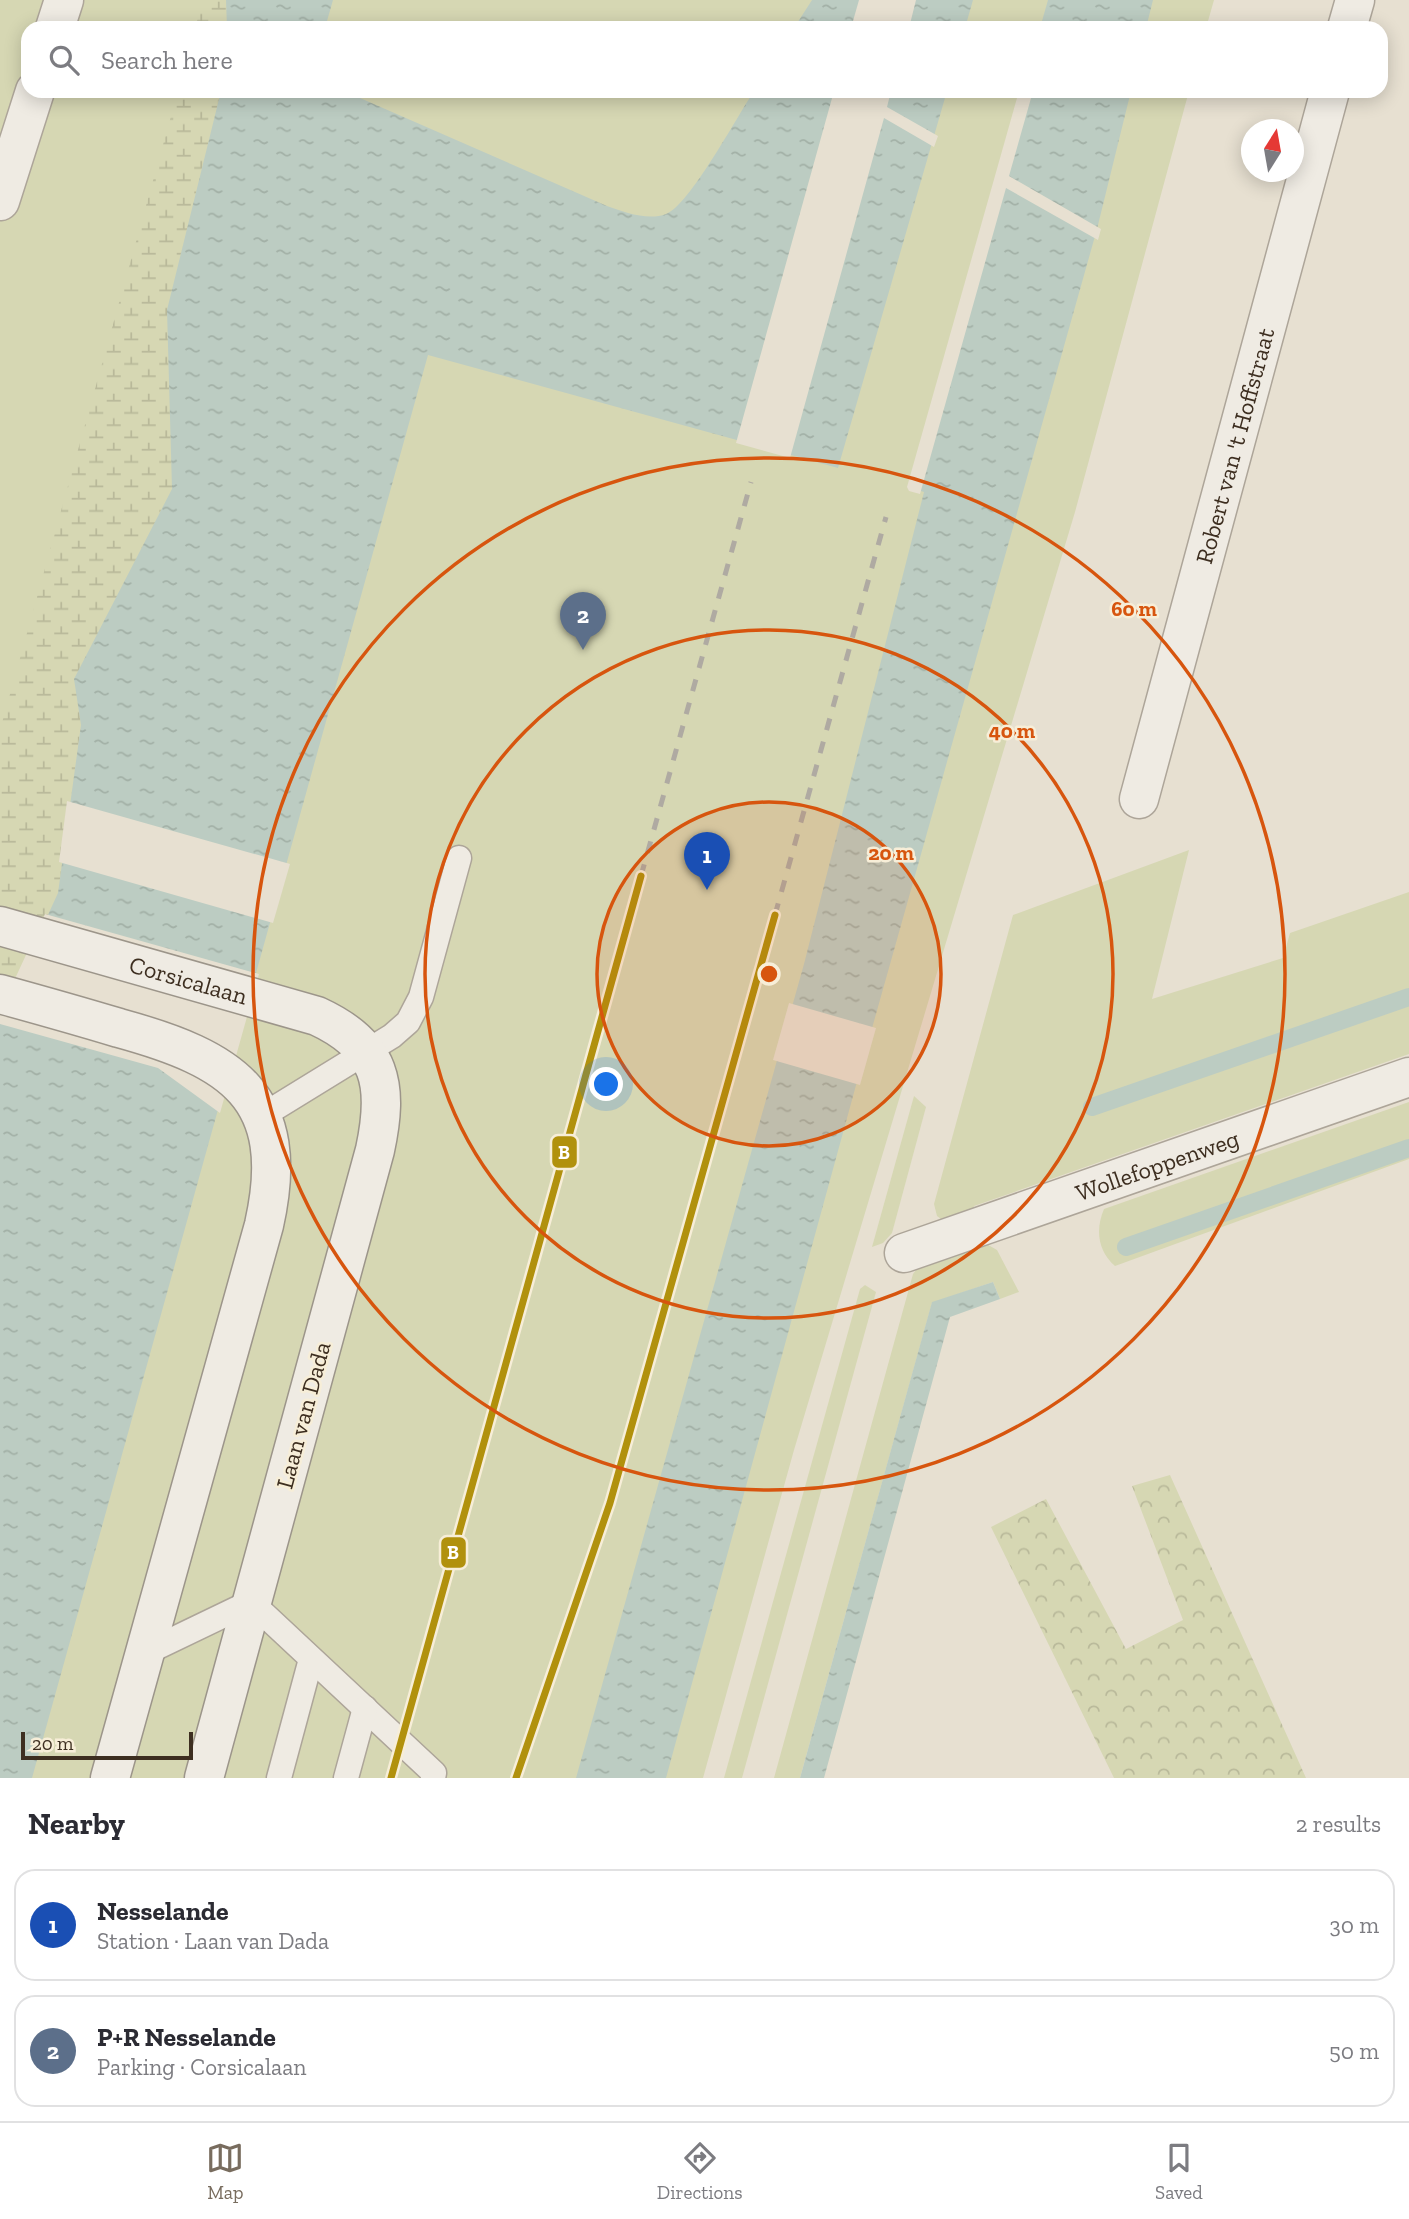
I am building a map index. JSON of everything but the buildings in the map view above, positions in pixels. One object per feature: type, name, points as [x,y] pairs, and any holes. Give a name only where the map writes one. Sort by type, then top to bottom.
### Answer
[{"type":"street","points":[[57,21],[64,0]]},
{"type":"street","points":[[1350,21],[1355,0]]},
{"type":"street","points":[[0,201],[33,98]]},
{"type":"street","name":"Robert van 't Hoffstraat","points":[[1139,799],[1329,98]]},
{"type":"street","name":"Corsicalaan","points":[[0,926],[295,1008],[339,1026],[366,1052]]},
{"type":"street","points":[[0,994],[184,1047],[231,1076],[253,1100],[262,1116],[271,1155],[269,1203],[189,1504],[110,1778]]},
{"type":"street","name":"Laan van Dada","points":[[204,1778],[380,1127],[382,1085],[366,1052]]},
{"type":"street","name":"Wollefoppenweg","points":[[904,1253],[1409,1077]]},
{"type":"lane","points":[[262,1116],[392,1036],[413,1015],[421,997],[459,858]]},
{"type":"lane","points":[[145,1653],[251,1602],[434,1773],[433,1778]]},
{"type":"lane","points":[[279,1778],[311,1659]]},
{"type":"lane","points":[[346,1778],[365,1708]]},
{"type":"green space","points":[[0,0],[1214,0],[1208,21],[21,21],[21,98],[1187,98],[1075,512],[794,1450],[703,1778],[0,1778]]},
{"type":"green space","points":[[203,0],[226,0],[227,21],[197,21]]},
{"type":"green space","points":[[176,98],[219,98],[167,310],[172,489],[75,679],[81,724],[58,893],[0,1019],[0,730]]},
{"type":"green space","points":[[1189,850],[1152,999],[1283,958],[1290,933],[1409,892],[1409,1054],[974,1206],[973,1214],[945,1222],[937,1216],[934,1204],[1013,915]]},
{"type":"green space","points":[[914,1096],[926,1107],[892,1233],[883,1243],[872,1247]]},
{"type":"green space","points":[[1409,1102],[1409,1159],[1115,1266],[1105,1254],[1099,1232],[1104,1209]]},
{"type":"green space","points":[[983,1242],[997,1250],[1019,1292],[1000,1299],[993,1282],[932,1303],[800,1778],[774,1778],[913,1274],[922,1262]]},
{"type":"green space","points":[[865,1285],[876,1292],[742,1778],[724,1778],[860,1289]]},
{"type":"green space","points":[[1170,1475],[1306,1778],[1114,1778],[991,1527],[1046,1499],[1126,1649],[1183,1620],[1132,1486]]},
{"type":"water","points":[[226,0],[333,0],[327,21],[227,21]]},
{"type":"water","points":[[812,0],[973,0],[967,21],[798,21]]},
{"type":"water","points":[[1048,0],[1153,0],[1148,21],[1042,21]]},
{"type":"water","points":[[219,98],[360,98],[607,206],[652,217],[666,214],[687,195],[750,98],[945,98],[838,468],[428,355],[32,1778],[0,1778],[0,1019],[58,893],[81,725],[74,679],[172,489],[167,310]]},
{"type":"water","points":[[1021,98],[1129,98],[1097,229],[858,1078],[666,1778],[576,1778],[804,964],[924,492],[911,488]]},
{"type":"water","points":[[993,1282],[1000,1299],[950,1317],[824,1778],[800,1778],[932,1302]]},
{"type":"pier","points":[[859,0],[916,0],[911,21],[853,21]]},
{"type":"pier","points":[[832,98],[889,98],[887,107],[938,136],[934,147],[884,118],[790,458],[736,443]]},
{"type":"pier","points":[[1017,98],[1031,98],[1009,176],[1101,229],[1098,240],[1006,188],[920,494],[909,491],[907,487]]},
{"type":"pier","points":[[67,801],[290,864],[273,923],[59,862]]},
{"type":"pier","points":[[45,914],[259,974],[220,1113],[158,1068],[0,1024],[0,1011]]},
{"type":"pier","points":[[789,1003],[876,1028],[860,1085],[773,1060]]},
{"type":"waterway","points":[[1092,1107],[1409,997]]},
{"type":"waterway","points":[[1126,1247],[1409,1148]]},
{"type":"railway","points":[[641,876],[751,482]]},
{"type":"railway","points":[[775,915],[886,517]]},
{"type":"transit line","name":"B","points":[[391,1778],[641,876]]},
{"type":"transit line","name":"B","points":[[516,1778],[610,1503],[775,915]]},
{"type":"place","name":"P+R Nesselande","points":[[583,650]]},
{"type":"place","name":"Nesselande","points":[[707,890]]}]
